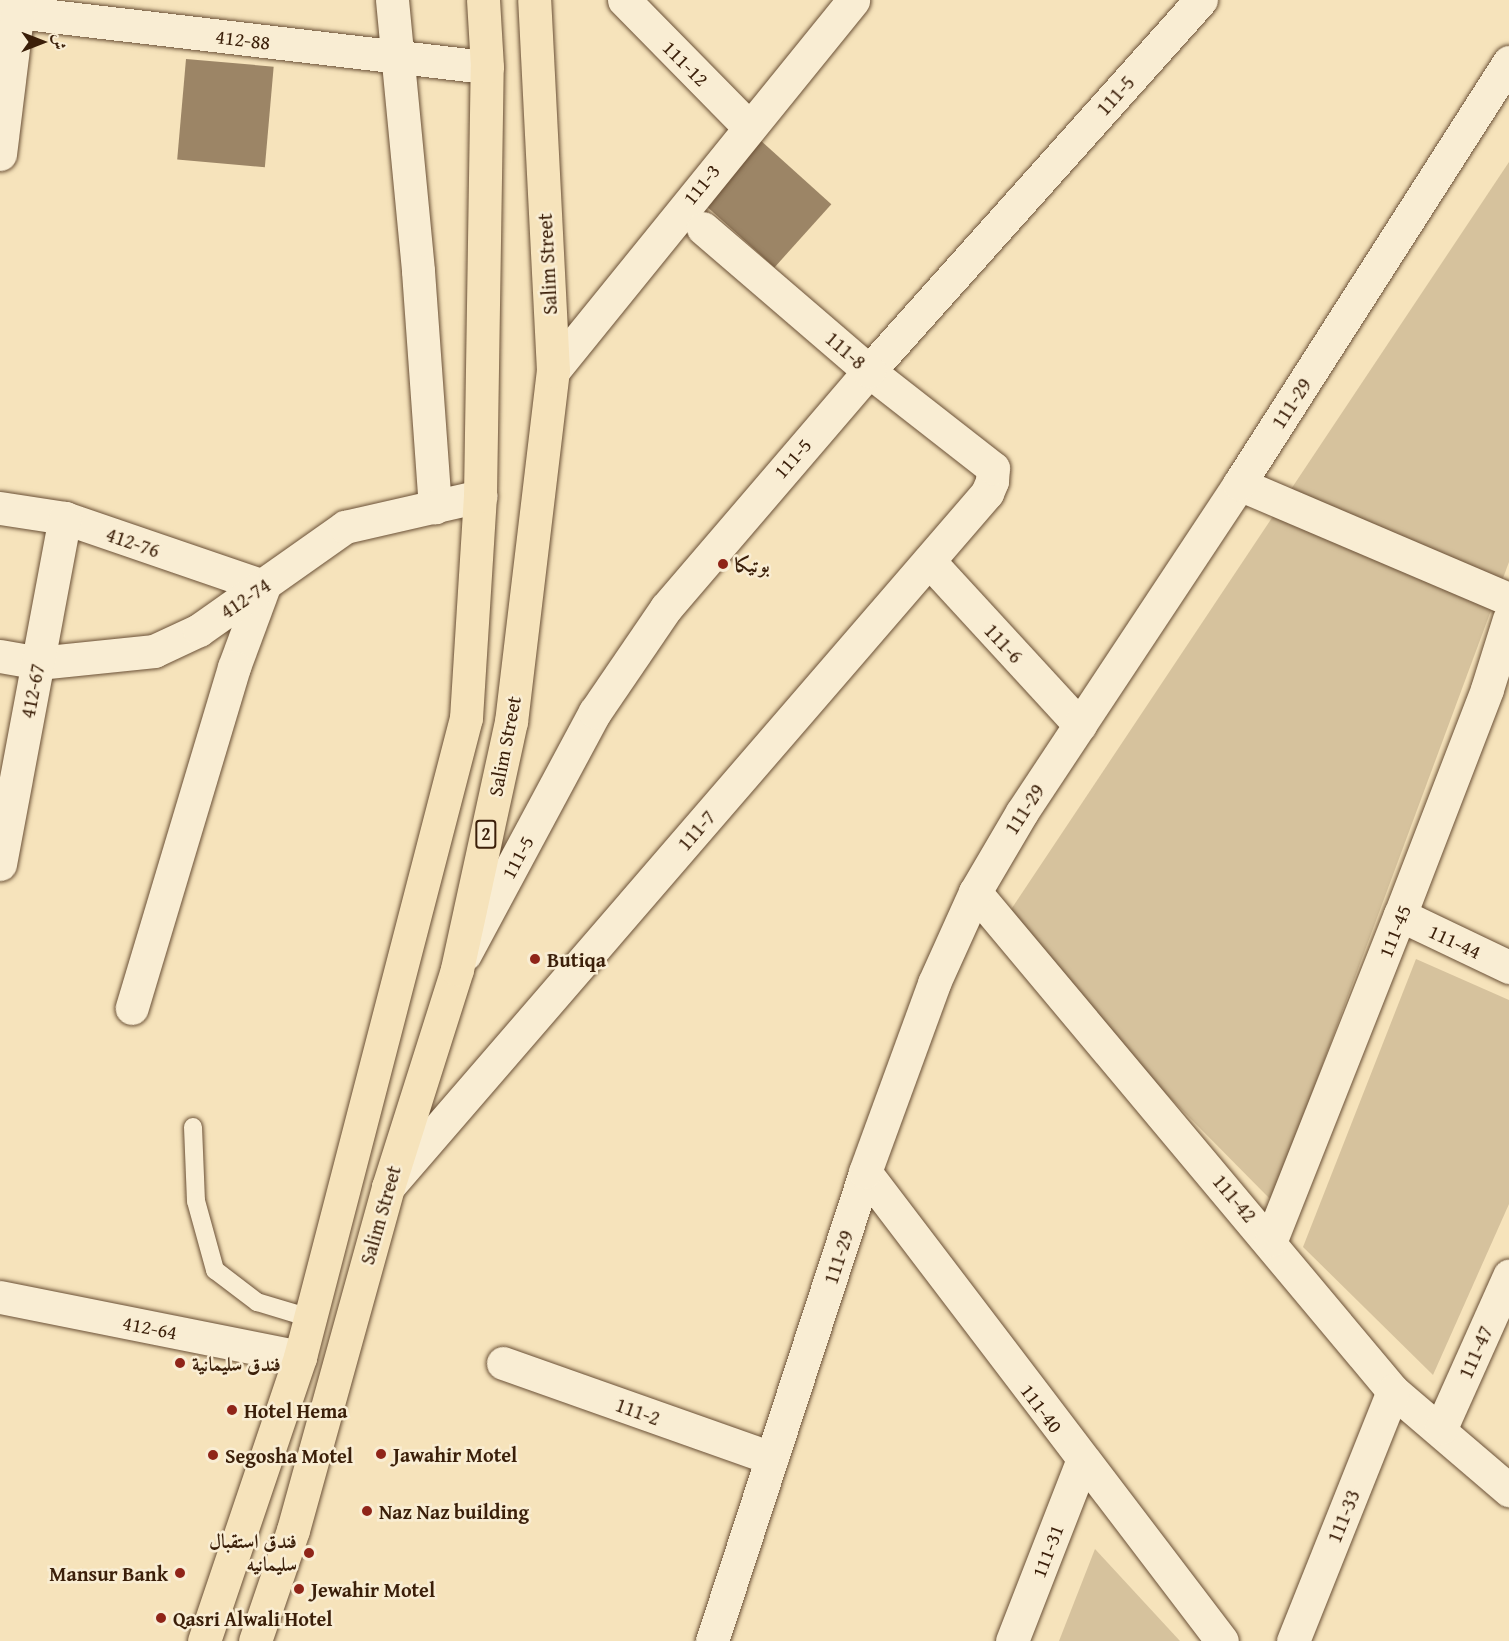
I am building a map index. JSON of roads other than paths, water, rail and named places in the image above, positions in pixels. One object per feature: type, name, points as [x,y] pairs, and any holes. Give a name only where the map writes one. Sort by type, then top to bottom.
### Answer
[{"type":"main road","name":"Salim Street","points":[[204,1641],[300,1357],[466,718],[480,496],[487,67],[483,0]]},
{"type":"main road","name":"Salim Street","points":[[255,1641],[293,1530],[388,1187],[457,969],[511,722],[552,371],[534,0]]},
{"type":"street","points":[[392,0],[418,271],[435,507]]},
{"type":"street","name":"111-12","points":[[624,0],[748,126]]},
{"type":"street","name":"111-3","points":[[552,371],[748,126],[853,0]]},
{"type":"street","name":"111-5","points":[[457,969],[595,712],[629,659],[705,557],[1201,0]]},
{"type":"street","points":[[0,154],[12,8]]},
{"type":"street","name":"412-88","points":[[12,8],[487,67]]},
{"type":"street","name":"111-29","points":[[712,1641],[866,1172],[934,983],[975,892],[1080,725],[1239,484],[1509,62]]},
{"type":"street","name":"111-8","points":[[703,228],[869,371],[993,468]]},
{"type":"street","name":"111-7","points":[[388,1187],[987,494],[993,468]]},
{"type":"street","points":[[1239,484],[1509,599]]},
{"type":"street","name":"412-74","points":[[0,656],[38,663],[154,651],[199,630],[345,527],[480,496]]},
{"type":"street","name":"412-76","points":[[0,508],[65,518],[264,586]]},
{"type":"street","name":"412-67","points":[[0,864],[3,829],[38,663],[65,518]]},
{"type":"street","name":"111-6","points":[[929,561],[1080,725]]},
{"type":"street","points":[[132,1008],[234,667],[264,586]]},
{"type":"street","name":"111-45","points":[[1271,1240],[1400,915],[1498,694],[1509,619]]},
{"type":"street","name":"111-42","points":[[975,892],[1271,1240],[1393,1391],[1441,1428],[1509,1490]]},
{"type":"street","name":"111-44","points":[[1400,915],[1509,967]]},
{"type":"street","name":"111-40","points":[[866,1172],[1082,1461],[1222,1641]]},
{"type":"street","name":"111-47","points":[[1441,1428],[1509,1276]]},
{"type":"street","name":"412-64","points":[[0,1297],[300,1357]]},
{"type":"street","name":"111-2","points":[[503,1363],[772,1458]]},
{"type":"street","name":"111-33","points":[[1293,1641],[1393,1391]]},
{"type":"street","name":"111-31","points":[[1012,1641],[1082,1461]]},
{"type":"lane","points":[[193,1127],[196,1201],[215,1270],[257,1302],[310,1318]]},
{"type":"place","name":"بوتيكا","points":[[723,564]]},
{"type":"place","name":"Butiqa","points":[[535,959]]},
{"type":"place","name":"فندق سليمانية","points":[[180,1363]]},
{"type":"place","name":"Hotel Hema","points":[[232,1410]]},
{"type":"place","name":"Jawahir Motel","points":[[381,1454]]},
{"type":"place","name":"Segosha Motel","points":[[213,1455]]},
{"type":"place","name":"Naz Naz building","points":[[367,1511]]},
{"type":"place","name":"فندق استقبال سليمانيه","points":[[309,1553]]},
{"type":"place","name":"Mansur Bank","points":[[180,1573]]},
{"type":"place","name":"Jewahir Motel","points":[[299,1589]]},
{"type":"place","name":"Qasri Alwali Hotel","points":[[161,1618]]}]
